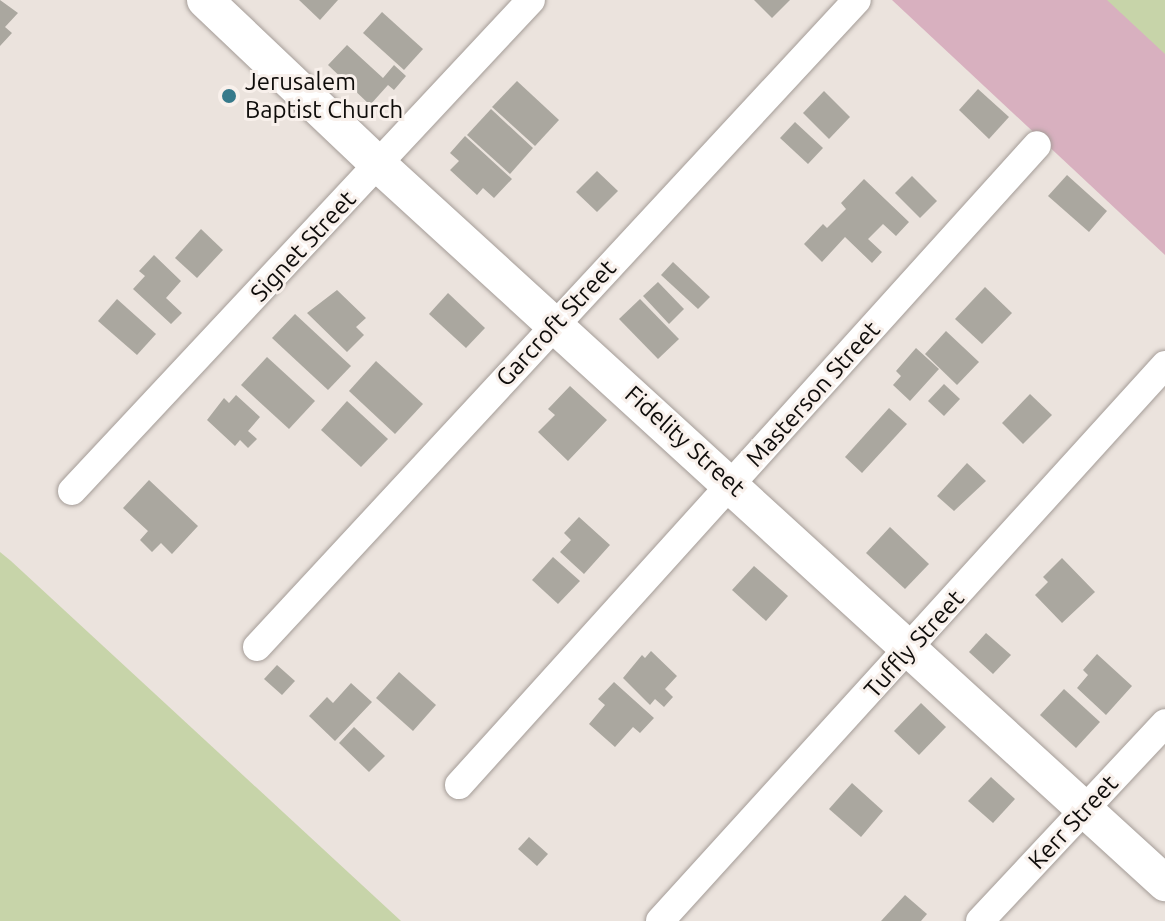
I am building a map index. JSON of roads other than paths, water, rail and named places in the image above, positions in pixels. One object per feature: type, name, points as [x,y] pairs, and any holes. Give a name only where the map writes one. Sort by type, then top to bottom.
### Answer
[{"type":"main road","name":"Fidelity Street","points":[[208,1],[379,165],[733,484],[1165,883]]},
{"type":"street","name":"Signet Street","points":[[72,491],[531,0]]},
{"type":"street","name":"Garcroft Street","points":[[257,647],[857,0]]},
{"type":"street","name":"Masterson Street","points":[[459,785],[1037,145]]},
{"type":"street","name":"Tuffly Street","points":[[660,921],[1165,365]]},
{"type":"street","name":"Kerr Street","points":[[980,921],[1165,723]]},
{"type":"place","name":"Jerusalem Baptist Church","points":[[229,96]]}]
